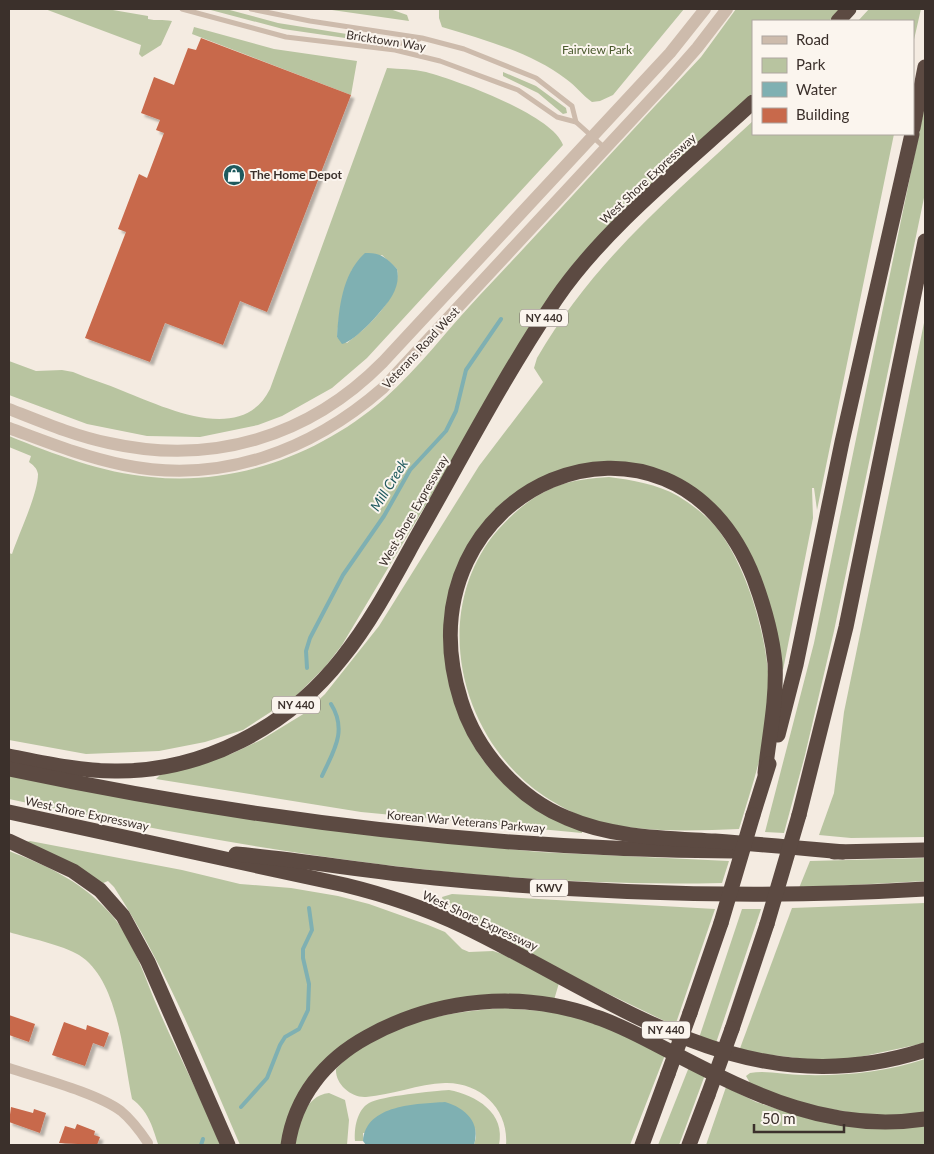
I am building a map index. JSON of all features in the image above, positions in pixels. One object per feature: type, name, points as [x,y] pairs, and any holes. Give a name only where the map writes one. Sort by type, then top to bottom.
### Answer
[{"type":"highway","points":[[839,20],[849,9]]},
{"type":"highway","points":[[914,123],[925,67]]},
{"type":"highway","name":"West Shore Expressway","points":[[9,756],[93,770],[134,771],[168,766],[207,755],[246,739],[266,728],[300,702],[330,673],[369,619],[522,353],[558,296],[615,229],[752,103]]},
{"type":"highway","points":[[641,1145],[721,923],[765,773],[774,752],[792,680],[867,331],[912,135]]},
{"type":"highway","points":[[689,1145],[732,1029],[767,924],[799,816],[846,628],[925,241]]},
{"type":"highway","points":[[765,773],[775,684],[772,643],[764,607],[750,570],[737,542],[717,516],[694,497],[668,481],[637,472],[609,469],[577,472],[544,482],[514,500],[494,519],[477,541],[459,583],[451,627],[452,658],[458,692],[470,725],[490,757],[512,781],[536,801],[562,817],[600,830],[644,836],[843,852]]},
{"type":"highway","name":"Korean War Veterans Parkway","points":[[9,769],[139,794],[348,826],[532,843],[632,849],[843,852],[925,850]]},
{"type":"highway","name":"West Shore Expressway","points":[[9,812],[345,884],[408,904],[463,926],[656,1026],[698,1044],[736,1056],[772,1064],[828,1068],[883,1061],[925,1050]]},
{"type":"highway","points":[[9,841],[73,871],[100,890],[122,916],[152,970],[228,1145]]},
{"type":"highway","name":"KWV","points":[[175,849],[262,856],[444,879],[606,891],[793,894],[925,889]]},
{"type":"highway","points":[[288,1145],[297,1111],[313,1082],[334,1059],[353,1045],[382,1029],[418,1014],[448,1006],[492,1001],[552,1005],[598,1017],[624,1028],[743,1089],[797,1110],[824,1116],[866,1121],[925,1119]]},
{"type":"street","name":"Veterans Road West","points":[[9,410],[90,438],[129,447],[172,452],[193,451],[258,439],[278,433],[317,415],[335,404],[370,376],[592,137],[684,36],[705,9]]},
{"type":"street","name":"Veterans Road West","points":[[9,428],[50,444],[126,466],[196,470],[220,468],[264,458],[328,431],[364,405],[383,388],[697,48],[727,9]]},
{"type":"street","points":[[50,444],[56,427]]},
{"type":"street","points":[[9,1068],[103,1101],[120,1110],[136,1124],[148,1143]]},
{"type":"lane","name":"Bricktown Way","points":[[184,9],[286,37],[417,54],[478,74],[533,98],[558,117],[576,122],[605,148]]},
{"type":"lane","name":"Bricktown Way","points":[[251,9],[303,20],[422,38],[464,49],[536,78],[572,106],[576,122]]},
{"type":"lane","points":[[378,48],[422,38]]},
{"type":"green space","points":[[45,9],[107,9],[148,16],[148,19],[151,20],[172,21],[161,45],[142,57],[139,54],[141,45]]},
{"type":"green space","points":[[207,9],[226,9],[278,23],[353,35],[355,37],[352,39],[283,29]]},
{"type":"green space","points":[[325,9],[390,9],[407,15],[409,21]]},
{"type":"green space","name":"Fairview Park","points":[[439,9],[684,9],[613,95],[600,101],[592,102],[566,79],[538,61],[507,48],[442,27]]},
{"type":"green space","points":[[736,9],[840,9],[830,20],[752,20],[752,94],[620,215],[461,446],[342,645],[325,667],[297,695],[243,730],[205,742],[159,751],[86,754],[9,740],[9,553],[12,554],[28,514],[38,474],[36,468],[29,462],[31,456],[9,447],[9,436],[96,467],[133,475],[183,478],[245,471],[275,462],[333,436],[359,419],[384,399],[409,375],[479,296],[701,57]]},
{"type":"green space","points":[[869,9],[921,9],[914,40],[914,20],[859,20]]},
{"type":"green space","points":[[194,27],[274,49],[357,61],[351,95],[192,34]]},
{"type":"green space","points":[[387,68],[426,72],[480,91],[523,111],[542,122],[555,134],[563,145],[367,358],[332,388],[282,416],[258,425],[200,437],[147,436],[87,424],[9,395],[9,361],[36,371],[62,370],[73,372],[159,405],[201,417],[222,419],[241,416],[257,406],[270,389]],"holes":[[[382,255],[397,269],[394,290],[381,311],[347,343],[337,337],[342,303],[352,270]]]},
{"type":"green space","points":[[503,72],[536,86],[566,108],[567,113],[563,114],[538,93],[503,76]]},
{"type":"green space","points":[[925,104],[925,193],[834,631],[805,755],[784,833],[765,832],[814,643]]},
{"type":"green space","points":[[752,122],[752,135],[894,135],[817,510],[814,488],[812,488],[813,518],[783,670],[778,658],[758,577],[743,544],[721,513],[685,484],[666,476],[645,471],[598,465],[572,467],[553,473],[526,486],[486,520],[464,554],[450,594],[445,635],[448,677],[460,718],[480,755],[515,794],[533,806],[582,830],[582,833],[361,812],[156,779],[160,775],[231,754],[261,740],[305,713],[325,694],[379,626],[479,466],[543,382],[534,368],[537,358],[559,323],[583,290],[609,260],[664,204]]},
{"type":"green space","points":[[925,318],[925,837],[851,838],[819,835],[834,793],[844,712]]},
{"type":"green space","points":[[609,477],[662,488],[678,496],[698,510],[716,527],[728,544],[747,584],[755,607],[766,653],[769,695],[766,729],[754,780],[739,829],[646,829],[610,824],[579,815],[544,796],[516,772],[493,744],[475,712],[464,677],[460,640],[462,604],[473,569],[492,537],[513,514],[529,501],[547,490],[563,484]]},
{"type":"green space","points":[[9,775],[368,835],[539,852],[729,861],[722,883],[632,883],[542,879],[363,862],[185,834],[9,799]]},
{"type":"green space","points":[[30,841],[182,870],[240,884],[291,888],[338,896],[369,904],[445,932],[462,949],[469,952],[493,951],[502,954],[559,983],[554,1000],[492,996],[341,1047],[281,1145],[240,1145],[183,1014],[151,950],[114,887],[108,881],[101,884],[26,842]]},
{"type":"green space","points":[[9,851],[61,874],[85,890],[106,909],[123,930],[136,955],[220,1145],[153,1145],[158,1144],[146,1114],[132,1099],[117,1020],[103,982],[92,967],[72,951],[9,932]]},
{"type":"green space","points":[[925,858],[925,881],[799,888],[810,861]]},
{"type":"green space","points":[[452,894],[715,909],[675,1026],[586,983],[476,924],[444,903],[442,897]]},
{"type":"green space","points":[[925,903],[925,1043],[850,1059],[813,1060],[739,1051],[792,908]]},
{"type":"green space","points":[[742,909],[761,909],[716,1043],[699,1038]]},
{"type":"green space","points":[[503,1008],[555,1012],[597,1023],[665,1055],[630,1145],[506,1145],[506,1132],[498,1110],[490,1100],[470,1087],[445,1083],[415,1087],[376,1096],[360,1097],[350,1093],[338,1080],[336,1069],[372,1041],[392,1031],[435,1017]]},
{"type":"green space","points":[[925,1059],[925,1113],[871,1116],[796,1103],[750,1083],[746,1076],[750,1073],[763,1072],[803,1075],[850,1074],[895,1067]]},
{"type":"green space","points":[[689,1067],[705,1075],[679,1145],[658,1145]]},
{"type":"green space","points":[[726,1087],[756,1102],[810,1119],[925,1124],[925,1145],[706,1145]]},
{"type":"green space","points":[[449,1090],[469,1096],[487,1107],[498,1124],[500,1134],[499,1145],[474,1145],[476,1137],[475,1128],[363,1133],[363,1141],[355,1141],[357,1120],[362,1110],[369,1103],[396,1096]]},
{"type":"green space","points":[[329,1093],[345,1100],[349,1120],[347,1145],[295,1145],[298,1128],[308,1105],[321,1095]]},
{"type":"water","points":[[365,253],[379,255],[386,259],[397,269],[398,280],[389,301],[370,323],[348,342],[342,344],[337,337],[343,292],[351,271]]},
{"type":"water","points":[[445,1102],[459,1108],[470,1118],[475,1130],[474,1145],[366,1145],[363,1141],[366,1129],[373,1120],[383,1113],[408,1105]]},
{"type":"building","name":"The Home Depot","points":[[201,38],[351,95],[267,312],[240,301],[223,345],[165,323],[150,362],[85,338],[126,232],[118,229],[139,174],[147,178],[164,133],[156,130],[160,120],[141,113],[154,77],[174,85],[188,48],[196,50]]},
{"type":"building","points":[[9,1015],[35,1024],[29,1042],[9,1035]]},
{"type":"building","points":[[64,1022],[86,1030],[87,1025],[109,1033],[104,1047],[93,1043],[85,1066],[52,1055]]},
{"type":"building","points":[[11,1107],[33,1113],[34,1109],[46,1113],[40,1133],[9,1122]]},
{"type":"building","points":[[77,1124],[95,1131],[94,1135],[100,1137],[97,1145],[59,1143],[65,1126],[75,1129]]},
{"type":"waterway","name":"Mill Creek","points":[[307,668],[306,651],[310,638],[343,575],[384,516],[410,470],[446,431],[456,411],[466,370],[501,319]]},
{"type":"waterway","name":"Mill Creek","points":[[322,776],[334,750],[339,732],[336,714],[331,704]]},
{"type":"waterway","name":"Mill Creek","points":[[241,1107],[267,1078],[280,1045],[285,1037],[299,1029],[308,1010],[309,984],[303,958],[303,949],[312,930],[309,908]]},
{"type":"waterway","name":"Mill Creek","points":[[201,1145],[203,1139]]},
{"type":"place","name":"The Home Depot","points":[[234,175]]}]
